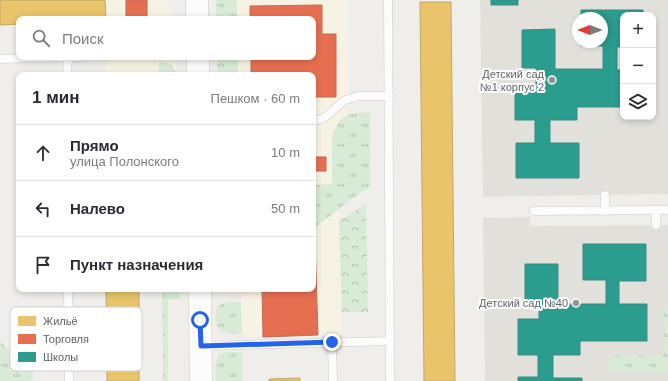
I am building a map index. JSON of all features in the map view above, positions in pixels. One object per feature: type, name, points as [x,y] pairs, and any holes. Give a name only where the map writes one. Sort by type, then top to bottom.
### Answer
[{"type":"main road","points":[[197,0],[197,16]]},
{"type":"main road","points":[[198,60],[198,72]]},
{"type":"main road","points":[[200,292],[201,381]]},
{"type":"lane","points":[[388,0],[390,381]]},
{"type":"lane","points":[[0,59],[16,59]]},
{"type":"lane","points":[[67,72],[68,60]]},
{"type":"lane","points":[[316,120],[324,118],[345,100],[359,96],[389,96]]},
{"type":"lane","points":[[605,195],[605,211]]},
{"type":"lane","points":[[656,210],[656,225]]},
{"type":"lane","points":[[534,211],[668,210]]},
{"type":"lane","points":[[68,292],[68,307]]},
{"type":"lane","points":[[201,346],[390,341]]},
{"type":"lane","points":[[332,342],[333,381]]},
{"type":"lane","points":[[69,371],[69,381]]},
{"type":"shaded area","points":[[105,0],[168,0],[173,16],[106,16]]},
{"type":"shaded area","points":[[237,0],[348,0],[348,114],[340,120],[333,132],[332,185],[316,185],[316,72],[238,72],[238,60],[316,60],[316,16],[237,16]]},
{"type":"shaded area","name":"Детский сад №1 корпус 2","points":[[480,0],[668,0],[668,194],[483,197]]},
{"type":"shaded area","points":[[106,60],[176,60],[176,72],[106,72]]},
{"type":"shaded area","points":[[339,210],[342,335],[247,337],[242,334],[241,292],[316,292],[316,227]]},
{"type":"shaded area","name":"Детский сад №40","points":[[530,217],[530,226],[668,225],[668,381],[485,381],[483,218]]},
{"type":"green space","points":[[216,0],[237,0],[237,16],[216,16]]},
{"type":"green space","points":[[217,60],[238,60],[238,72],[217,72]]},
{"type":"green space","points":[[159,62],[172,66],[175,72],[159,72]]},
{"type":"green space","points":[[370,112],[370,187],[357,195],[316,227],[316,185],[332,184],[333,132],[340,120],[348,114]]},
{"type":"green space","points":[[366,204],[368,312],[342,312],[339,221]]},
{"type":"green space","points":[[162,292],[179,292],[179,299],[168,300],[168,381],[163,381]]},
{"type":"green space","points":[[231,302],[241,302],[242,334],[228,334],[219,330],[216,312],[219,306]]},
{"type":"green space","points":[[664,306],[668,306],[668,371],[608,372],[608,359],[613,356],[664,356]]},
{"type":"green space","points":[[0,341],[10,352],[10,371],[33,371],[33,380],[0,381]]},
{"type":"green space","points":[[227,352],[242,352],[242,381],[216,381],[216,361],[219,355]]},
{"type":"building: Жильё","points":[[0,0],[105,0],[106,16],[16,16],[16,24],[0,25]]},
{"type":"building: Жильё","points":[[420,2],[451,2],[455,381],[424,381]]},
{"type":"building: Жильё","points":[[106,292],[139,292],[139,307],[106,307]]},
{"type":"building: Жильё","points":[[107,371],[139,371],[139,381],[107,381]]},
{"type":"building: Жильё","points":[[300,378],[300,381],[269,381],[269,379]]},
{"type":"building: Торговля","points":[[126,0],[147,0],[147,16],[126,16]]},
{"type":"building: Торговля","points":[[322,5],[322,34],[336,34],[336,97],[316,97],[316,72],[251,72],[251,60],[316,60],[316,16],[250,16],[250,6]]},
{"type":"building: Торговля","points":[[316,157],[326,157],[326,171],[316,171]]},
{"type":"building: Торговля","points":[[316,273],[318,335],[263,337],[262,292],[316,292]]},
{"type":"building: Школы","points":[[491,0],[518,0],[518,5],[491,5]]},
{"type":"building: Школы","points":[[581,10],[643,10],[643,12],[620,12],[620,47],[617,47],[617,70],[620,70],[620,107],[577,107],[577,120],[550,120],[550,143],[579,143],[579,178],[516,178],[516,143],[535,143],[535,120],[515,120],[515,85],[536,85],[536,68],[522,68],[522,30],[555,29],[555,69],[603,69],[603,48],[608,48],[608,12],[581,12]]},
{"type":"building: Школы","points":[[583,244],[646,244],[646,281],[619,281],[619,304],[647,304],[647,341],[580,341],[580,355],[553,355],[553,378],[582,378],[582,381],[518,381],[518,377],[538,377],[538,355],[518,355],[518,319],[539,319],[539,302],[525,302],[525,264],[558,264],[558,304],[606,304],[606,280],[583,280]]},
{"type":"place","name":"Детский сад №1 корпус 2","points":[[552,80]]},
{"type":"place","name":"Детский сад №40","points":[[576,303]]},
{"type":"route","points":[[200,320],[201,346],[332,342]]}]
